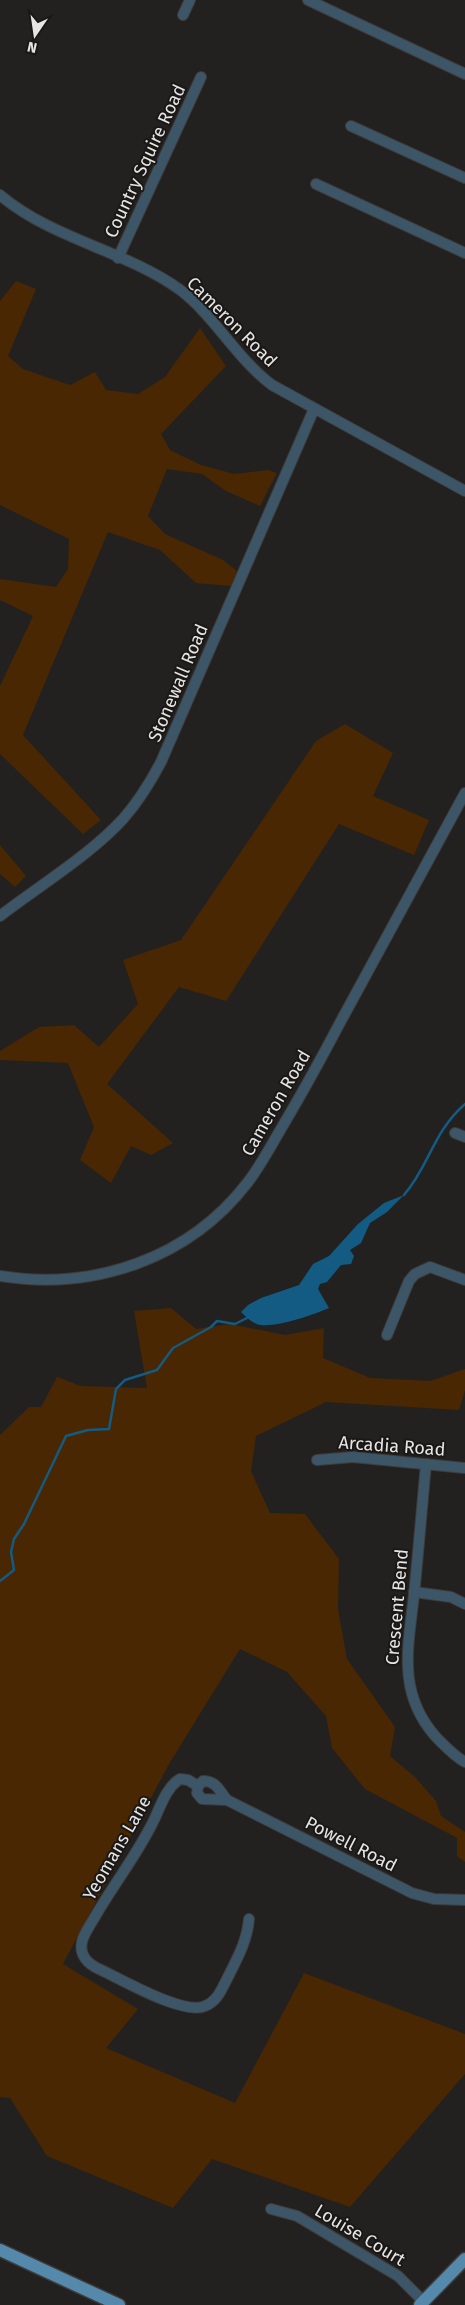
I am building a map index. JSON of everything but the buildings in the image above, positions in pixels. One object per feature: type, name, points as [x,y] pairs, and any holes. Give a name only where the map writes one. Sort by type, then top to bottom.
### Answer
[{"type":"main road","points":[[0,2250],[119,2305]]},
{"type":"main road","points":[[422,2304],[465,2259]]},
{"type":"street","points":[[183,15],[190,0]]},
{"type":"street","points":[[308,0],[465,74]]},
{"type":"street","name":"Country Squire Road","points":[[118,258],[201,77]]},
{"type":"street","points":[[352,126],[465,178]]},
{"type":"street","points":[[316,184],[465,253]]},
{"type":"street","name":"Cameron Road","points":[[0,195],[26,215],[118,258],[180,290],[260,376],[287,395],[465,491]]},
{"type":"street","name":"Stonewall Road","points":[[0,916],[109,834],[124,818],[149,785],[314,409]]},
{"type":"street","name":"Cameron Road","points":[[0,1276],[64,1280],[105,1274],[127,1268],[149,1260],[186,1240],[232,1201],[261,1164],[303,1092],[465,793]]},
{"type":"street","points":[[386,1335],[409,1281],[415,1274],[430,1267],[465,1280]]},
{"type":"street","name":"Arcadia Road","points":[[317,1460],[353,1457],[465,1468]]},
{"type":"street","name":"Crescent Bend","points":[[426,1464],[407,1649],[409,1686],[414,1701],[430,1730],[452,1753],[465,1762]]},
{"type":"street","points":[[414,1592],[451,1598],[465,1604]]},
{"type":"street","name":"Yeomans Lane","points":[[198,1786],[188,1780],[180,1779],[168,1791],[142,1843],[110,1890],[84,1935],[82,1944],[83,1954],[92,1966],[182,2008],[198,2009],[213,2002],[219,1995],[248,1936],[249,1919]]},
{"type":"street","name":"Powell Road","points":[[198,1786],[204,1781],[211,1781],[217,1785],[227,1800],[412,1893],[434,1899],[465,1900]]},
{"type":"street","name":"Louise Court","points":[[271,2209],[297,2216],[398,2276],[422,2304]]},
{"type":"shaded area","points":[[16,281],[36,289],[8,356],[23,369],[70,385],[95,372],[106,390],[138,394],[165,377],[200,328],[226,366],[161,434],[170,450],[201,465],[234,474],[268,470],[277,473],[260,506],[226,491],[202,474],[167,469],[148,516],[165,534],[223,560],[237,571],[231,586],[196,583],[160,550],[108,532],[23,735],[101,820],[83,834],[0,754],[0,686],[33,616],[0,600],[0,579],[56,587],[68,569],[69,539],[0,505],[0,301]]},
{"type":"shaded area","points":[[345,724],[393,753],[373,796],[429,820],[414,855],[339,824],[226,1001],[179,987],[107,1084],[173,1143],[151,1155],[131,1146],[111,1183],[80,1160],[94,1127],[68,1063],[0,1060],[0,1051],[39,1027],[74,1025],[99,1047],[138,1004],[123,960],[181,940],[316,741]]},
{"type":"shaded area","points":[[0,845],[26,876],[15,887],[0,874]]},
{"type":"shaded area","points":[[171,1308],[196,1329],[230,1324],[285,1335],[324,1328],[323,1358],[370,1378],[430,1381],[465,1369],[465,1390],[459,1410],[326,1402],[256,1436],[251,1471],[270,1513],[305,1514],[339,1559],[338,1609],[347,1659],[395,1727],[390,1756],[415,1777],[436,1801],[441,1816],[465,1832],[465,1862],[457,1856],[457,1838],[365,1789],[332,1748],[326,1716],[287,1672],[240,1649],[169,1764],[63,1964],[138,2009],[106,2048],[235,2103],[304,1973],[465,2034],[465,2074],[350,2207],[212,2159],[173,2208],[47,2156],[10,2098],[0,2097],[0,1435],[29,1407],[41,1407],[57,1377],[81,1386],[147,1388],[134,1311]]},
{"type":"water","points":[[404,1195],[387,1212],[370,1223],[361,1243],[350,1250],[354,1256],[351,1264],[341,1265],[327,1282],[320,1284],[318,1289],[329,1308],[295,1320],[268,1325],[255,1323],[241,1312],[248,1305],[261,1298],[299,1285],[313,1264],[329,1256],[358,1224],[384,1203]]},
{"type":"waterway","points":[[404,1195],[413,1184],[445,1126],[465,1104]]},
{"type":"waterway","points":[[0,1581],[14,1570],[11,1552],[14,1539],[24,1524],[66,1436],[88,1430],[109,1429],[116,1389],[125,1380],[157,1370],[173,1348],[211,1327],[217,1321],[235,1324],[247,1318]]}]
